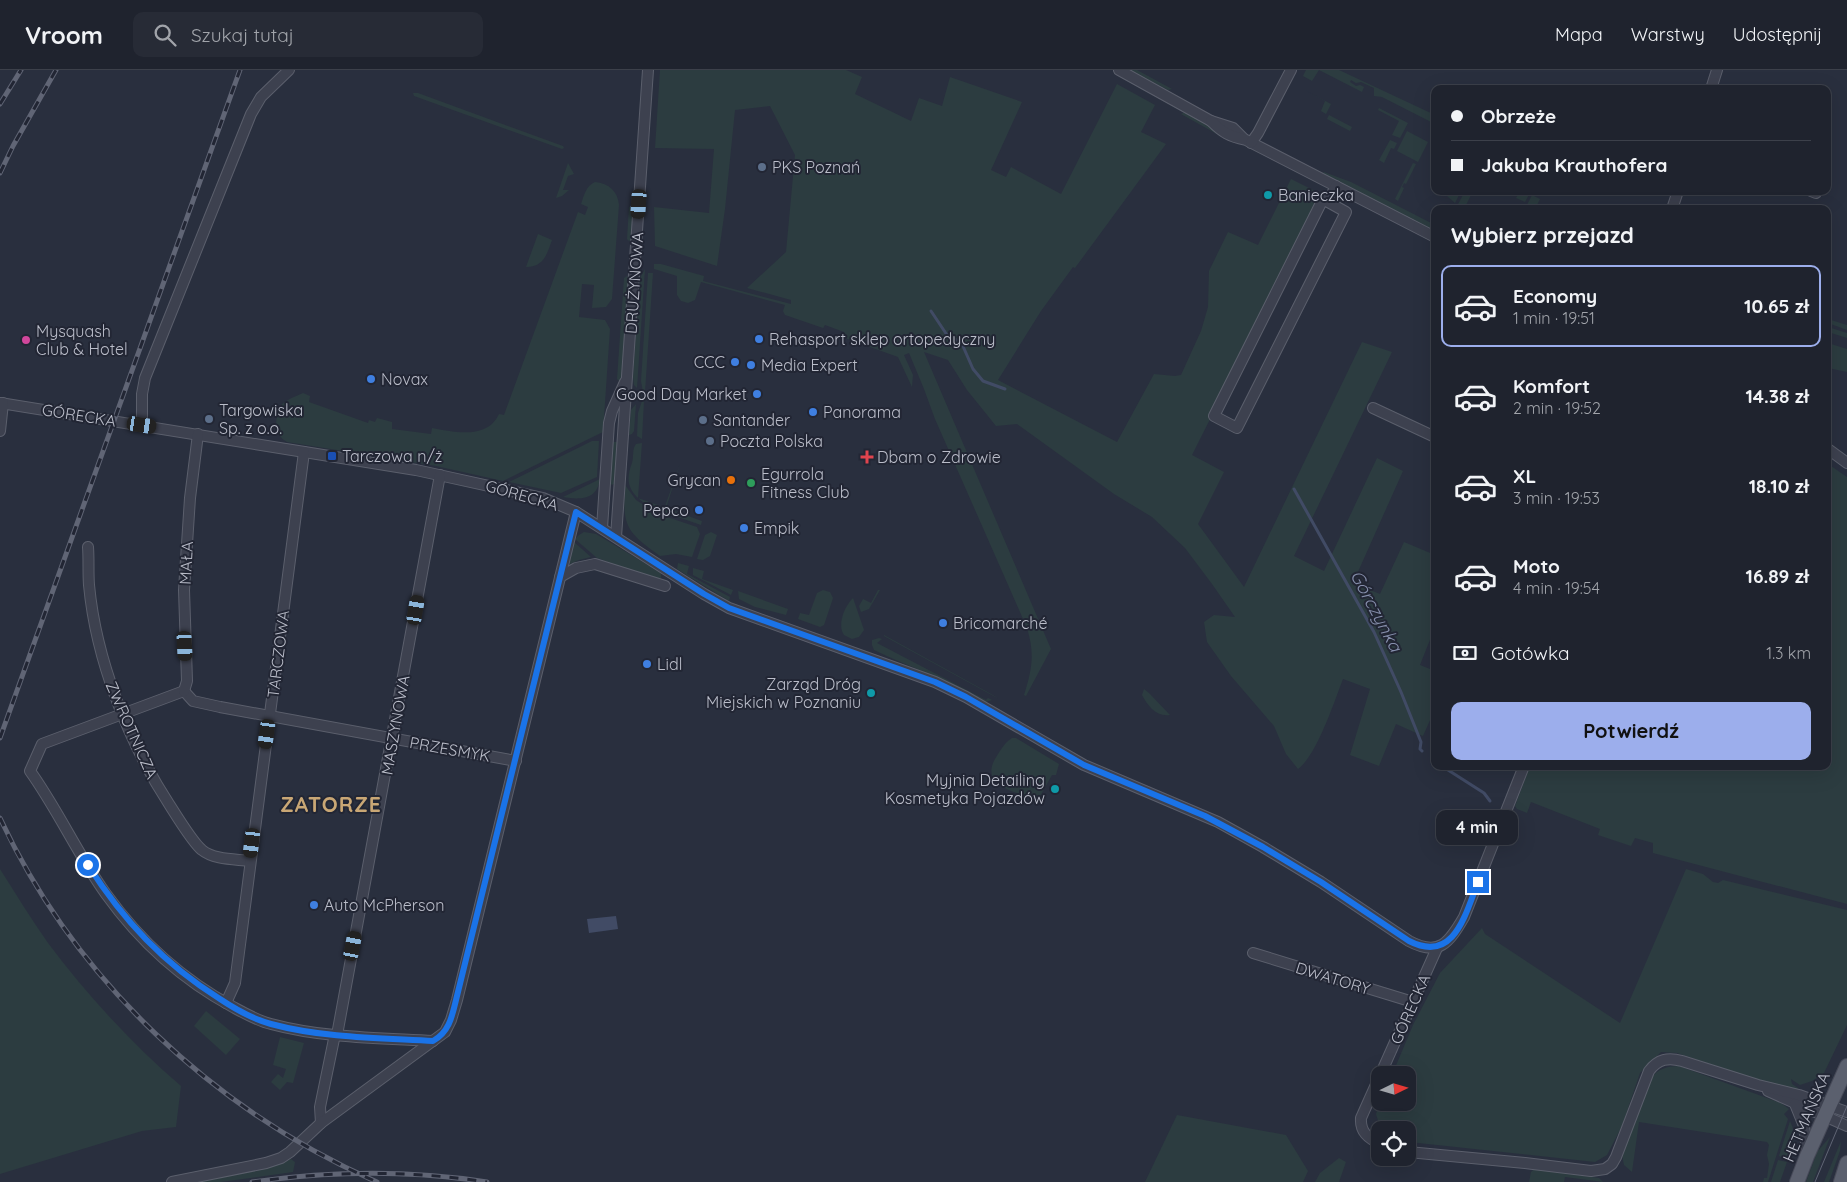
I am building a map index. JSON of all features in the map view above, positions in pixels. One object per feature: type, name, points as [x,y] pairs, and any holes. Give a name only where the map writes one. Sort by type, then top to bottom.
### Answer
[{"type":"main road","name":"HETMAŃSKA","points":[[1798,1182],[1807,1156],[1847,1066]]},
{"type":"main road","points":[[1841,1182],[1847,1164]]},
{"type":"street","points":[[142,425],[142,394],[145,378],[251,114],[261,96],[289,70]]},
{"type":"street","name":"DRUŻYNOWA","points":[[616,537],[648,70]]},
{"type":"street","points":[[1119,70],[1211,121],[1233,128],[1248,142],[1431,235]]},
{"type":"street","points":[[1248,142],[1258,134],[1291,70]]},
{"type":"street","points":[[1712,85],[1718,70]]},
{"type":"street","points":[[1328,202],[1336,186]]},
{"type":"street","points":[[1323,199],[1328,202],[1346,212],[1236,428],[1214,416],[1323,199]]},
{"type":"street","name":"DRUŻYNOWA","points":[[602,528],[609,423],[617,398],[628,376]]},
{"type":"street","points":[[0,431],[1,403]]},
{"type":"street","name":"GÓRECKA","points":[[1,403],[440,475],[543,498],[576,512],[729,608],[935,682],[966,697],[1084,765],[1218,822],[1299,868],[1409,941],[1420,947],[1437,948],[1361,1118],[1361,1128],[1371,1138]]},
{"type":"street","points":[[1373,408],[1431,435]]},
{"type":"street","name":"MAŁA","points":[[184,691],[187,681],[184,590],[190,498],[198,434]]},
{"type":"street","points":[[1831,451],[1847,463]]},
{"type":"street","name":"TARCZOWA","points":[[226,1003],[235,983],[304,452]]},
{"type":"street","name":"MASZYNOWA","points":[[321,1123],[320,1107],[334,1039],[338,1035],[440,475]]},
{"type":"street","points":[[172,1182],[275,1161],[290,1152],[321,1123],[445,1032],[451,1020],[576,512]]},
{"type":"street","name":"ZWROTNICZA","points":[[88,547],[89,586],[100,645],[108,675],[140,753],[175,815],[202,850],[211,855],[250,861]]},
{"type":"street","points":[[560,577],[576,568],[595,564],[665,586]]},
{"type":"street","points":[[184,691],[42,744],[30,771],[50,800],[69,836],[106,894],[143,939],[189,980],[226,1003],[269,1024],[338,1035],[433,1041]]},
{"type":"street","name":"PRZESMYK","points":[[184,691],[190,699],[200,703],[516,761]]},
{"type":"street","points":[[1437,948],[1448,941],[1464,917],[1522,770]]},
{"type":"street","name":"DWATORY","points":[[1253,953],[1413,1002]]},
{"type":"street","points":[[1416,1153],[1599,1171],[1609,1167],[1614,1161],[1647,1075],[1658,1062],[1669,1058],[1758,1086],[1795,1104],[1827,1111],[1847,1112]]},
{"type":"street","points":[[1758,1086],[1778,1089],[1827,1111],[1847,1126]]},
{"type":"street","points":[[1795,1104],[1806,1132],[1807,1156]]},
{"type":"shaded area","points":[[660,70],[846,70],[862,77],[855,94],[911,121],[919,98],[942,106],[950,77],[1022,102],[991,170],[1006,177],[1011,167],[1061,194],[1117,84],[1155,105],[1141,132],[1166,144],[1041,311],[998,380],[1117,442],[1154,374],[1181,375],[1201,331],[1208,307],[1209,271],[1228,232],[1258,245],[1291,179],[1323,195],[1192,455],[1224,472],[1198,524],[1244,587],[1362,342],[1392,352],[1294,556],[1324,571],[1377,458],[1403,471],[1353,583],[1380,594],[1404,542],[1431,553],[1431,637],[1420,665],[1431,669],[1431,718],[1423,736],[1396,724],[1379,766],[1350,755],[1370,689],[1343,679],[1330,714],[1312,752],[1298,769],[1286,754],[1274,726],[1231,676],[1207,642],[1204,622],[1214,615],[1235,617],[1185,548],[1152,517],[1114,494],[1017,424],[996,426],[967,390],[948,360],[924,352],[1051,649],[1026,696],[1024,695],[1032,662],[1027,628],[935,419],[909,353],[904,355],[913,375],[912,387],[898,357],[842,337],[844,332],[825,325],[822,330],[823,328],[785,315],[783,311],[785,305],[701,282],[695,300],[688,303],[681,301],[677,295],[677,276],[654,269],[654,264],[661,264],[704,276],[703,281],[791,304],[791,300],[747,288],[786,252],[795,155],[770,106],[735,110],[717,266],[655,246],[654,207],[709,213],[714,149],[655,148]]},
{"type":"shaded area","points":[[1130,70],[1137,70],[1172,89],[1168,90]]},
{"type":"shaded area","points":[[1306,70],[1319,70],[1312,81],[1303,76]]},
{"type":"shaded area","points":[[1319,70],[1339,70],[1431,113],[1431,122],[1382,97],[1374,96],[1374,88],[1351,80],[1350,82],[1356,86],[1364,87],[1362,92]]},
{"type":"shaded area","points":[[1305,90],[1331,104],[1326,114],[1321,111],[1325,101]]},
{"type":"shaded area","points":[[413,93],[418,93],[563,146],[564,148],[562,149],[414,96]]},
{"type":"shaded area","points":[[1379,108],[1408,123],[1400,138],[1392,135],[1399,121],[1378,110]]},
{"type":"shaded area","points":[[1185,112],[1225,136],[1224,138],[1181,114]]},
{"type":"shaded area","points":[[1329,115],[1352,127],[1350,131],[1327,119]]},
{"type":"shaded area","points":[[1407,131],[1428,142],[1418,162],[1397,151]]},
{"type":"shaded area","points":[[1390,140],[1397,143],[1394,149],[1391,148],[1384,163],[1379,160]]},
{"type":"shaded area","points":[[568,163],[574,174],[568,176],[563,190],[569,190],[556,198]]},
{"type":"shaded area","points":[[1413,163],[1416,164],[1406,184],[1404,183],[1402,187],[1404,188],[1398,201],[1395,199]]},
{"type":"shaded area","points":[[1323,173],[1351,182],[1431,223],[1431,229]]},
{"type":"shaded area","points":[[595,182],[605,184],[612,189],[617,196],[619,205],[612,299],[606,307],[592,308],[594,285],[582,284],[579,317],[605,320],[610,329],[603,432],[503,481],[436,466],[287,442],[280,437],[276,426],[278,414],[276,413],[278,409],[287,400],[303,393],[310,396],[309,402],[368,423],[369,420],[375,422],[377,418],[392,422],[392,429],[431,434],[432,428],[460,432],[478,431],[487,428],[499,414],[504,415],[578,212],[585,215],[588,207],[581,204],[584,194],[587,188]]},
{"type":"shaded area","points":[[1447,195],[1459,195],[1455,203]]},
{"type":"shaded area","points":[[1463,195],[1471,195],[1466,205],[1458,205]]},
{"type":"shaded area","points":[[1518,195],[1529,195],[1525,202],[1516,198]]},
{"type":"shaded area","points":[[1532,195],[1540,199],[1537,205],[1527,205]]},
{"type":"shaded area","points":[[629,207],[634,207],[632,239],[629,241],[627,239]]},
{"type":"shaded area","points":[[538,234],[552,240],[544,259],[537,265],[526,267]]},
{"type":"shaded area","points":[[645,269],[637,388],[634,385],[633,377],[639,280]]},
{"type":"shaded area","points":[[648,273],[653,273],[645,392],[643,392],[641,381]]},
{"type":"shaded area","points":[[627,276],[629,279],[622,379],[619,381],[617,379],[624,278]]},
{"type":"shaded area","points":[[1831,320],[1847,325],[1847,330],[1831,324]]},
{"type":"shaded area","points":[[1831,328],[1847,333],[1847,338],[1831,333]]},
{"type":"shaded area","points":[[1831,344],[1847,349],[1847,372],[1831,369]]},
{"type":"shaded area","points":[[642,401],[644,401],[642,439],[637,436],[638,413]]},
{"type":"shaded area","points":[[636,404],[634,431],[629,435],[631,410]]},
{"type":"shaded area","points":[[592,441],[599,441],[597,477],[561,493],[509,482]]},
{"type":"shaded area","points":[[613,442],[618,442],[615,483],[612,485],[610,483]]},
{"type":"shaded area","points":[[642,443],[638,498],[630,487],[629,472],[635,446]]},
{"type":"shaded area","points":[[680,464],[666,508],[702,521],[701,525],[663,512]]},
{"type":"shaded area","points":[[1831,466],[1847,477],[1847,904],[1653,853],[1653,843],[1635,838],[1631,846],[1598,835],[1600,829],[1531,802],[1527,813],[1517,809],[1515,806],[1528,770],[1831,770]]},
{"type":"shaded area","points":[[600,479],[595,491],[587,497],[563,497]]},
{"type":"shaded area","points":[[625,485],[636,500],[658,514],[697,527],[700,534],[692,557],[676,554],[660,556],[640,541],[626,520]]},
{"type":"shaded area","points":[[638,498],[661,506],[659,512],[644,503]]},
{"type":"shaded area","points":[[584,532],[596,534],[658,571],[661,573],[661,578],[656,579],[597,558],[575,539]]},
{"type":"shaded area","points":[[711,532],[717,535],[710,556],[703,560],[697,559],[705,535]]},
{"type":"shaded area","points":[[574,542],[591,557],[568,563]]},
{"type":"shaded area","points":[[678,563],[689,566],[687,574],[730,597],[729,601],[677,569]]},
{"type":"shaded area","points":[[693,568],[704,571],[702,579],[733,590],[731,595],[693,575]]},
{"type":"shaded area","points":[[823,590],[830,592],[833,598],[824,625],[820,627],[798,619],[800,613],[809,615],[817,593]]},
{"type":"shaded area","points":[[878,590],[880,590],[869,609],[861,612],[859,606],[863,599],[871,603]]},
{"type":"shaded area","points":[[738,591],[788,609],[786,615],[755,607],[739,599]]},
{"type":"shaded area","points":[[853,598],[864,630],[859,637],[852,639],[844,635],[841,621],[844,611]]},
{"type":"shaded area","points":[[884,636],[991,694],[999,699]]},
{"type":"shaded area","points":[[882,639],[877,643],[986,700],[988,698],[992,700],[986,702],[874,650],[872,640]]},
{"type":"shaded area","points":[[1144,689],[1170,715],[1161,714],[1150,707],[1142,695]]},
{"type":"shaded area","points":[[1012,738],[1016,738],[1059,764],[1056,775],[1052,775],[1038,800],[1004,787],[992,776],[995,759],[1004,745]]},
{"type":"shaded area","points":[[0,869],[48,943],[78,981],[128,1036],[181,1086],[176,1127],[142,1131],[0,1174]]},
{"type":"shaded area","points":[[1686,869],[1703,874],[1713,882],[1718,883],[1723,880],[1847,910],[1847,1025],[1824,1073],[1812,1081],[1800,1085],[1791,1079],[1792,1084],[1798,1088],[1797,1091],[1677,1053],[1661,1052],[1640,1073],[1622,1126],[1607,1155],[1595,1162],[1416,1143],[1416,1121],[1378,1121],[1377,1111],[1416,1111],[1416,1066],[1396,1066],[1413,1025],[1440,973],[1482,928],[1485,934],[1620,1023]]},
{"type":"shaded area","points":[[206,1011],[240,1039],[226,1055],[194,1026]]},
{"type":"shaded area","points":[[280,1037],[304,1043],[293,1083],[287,1082],[280,1090],[271,1082],[278,1074],[283,1078],[286,1069],[273,1065]]},
{"type":"shaded area","points":[[1679,1066],[1781,1103],[1789,1109],[1784,1114],[1788,1119],[1768,1182],[1763,1182],[1764,1178],[1767,1178],[1769,1164],[1767,1155],[1769,1145],[1767,1142],[1639,1122],[1632,1172],[1624,1165],[1622,1155],[1651,1078],[1663,1069]]},
{"type":"shaded area","points":[[1177,1115],[1286,1135],[1308,1171],[1303,1182],[1145,1182]]},
{"type":"shaded area","points":[[1790,1121],[1794,1141],[1788,1160],[1779,1156]]},
{"type":"shaded area","points":[[1830,1137],[1813,1182],[1806,1182],[1817,1152]]},
{"type":"shaded area","points":[[1841,1141],[1840,1151],[1829,1182],[1824,1182]]},
{"type":"shaded area","points":[[1339,1158],[1346,1162],[1339,1182],[1315,1182],[1320,1173]]},
{"type":"shaded area","points":[[291,1159],[295,1162],[293,1172],[221,1182],[189,1182],[273,1166]]},
{"type":"shaded area","points":[[1778,1160],[1787,1162],[1780,1182],[1771,1182]]},
{"type":"shaded area","points":[[1534,1169],[1599,1178],[1603,1182],[1565,1177],[1564,1182],[1529,1182],[1531,1172]]},
{"type":"water","points":[[616,916],[618,929],[589,933],[587,919]]},
{"type":"waterway","name":"Górczynka","points":[[931,311],[947,335],[962,344],[973,369],[983,381],[1005,389]]},
{"type":"waterway","name":"Górczynka","points":[[1294,489],[1374,632],[1401,692],[1421,742],[1420,749],[1422,751]]},
{"type":"waterway","name":"Górczynka","points":[[1448,770],[1484,793],[1490,801]]},
{"type":"tram line","points":[[1815,1182],[1847,1106]]},
{"type":"railway","points":[[0,104],[21,70]]},
{"type":"railway","points":[[0,173],[56,70]]},
{"type":"railway","points":[[0,738],[240,70]]},
{"type":"railway","points":[[0,818],[31,877],[68,934],[110,986],[156,1034],[206,1078],[260,1118],[317,1152],[377,1182]]},
{"type":"railway","points":[[252,1182],[281,1178],[369,1173],[428,1175],[487,1182]]},
{"type":"place","name":"PKS Poznań","points":[[762,167]]},
{"type":"place","name":"Banieczka","points":[[1268,195]]},
{"type":"place","name":"Rehasport sklep ortopedyczny","points":[[759,339]]},
{"type":"place","name":"Mysquash Club & Hotel","points":[[26,340]]},
{"type":"place","name":"CCC","points":[[735,362]]},
{"type":"place","name":"Media Expert","points":[[751,365]]},
{"type":"place","name":"Novax","points":[[371,379]]},
{"type":"place","name":"Good Day Market","points":[[757,394]]},
{"type":"place","name":"Panorama","points":[[813,412]]},
{"type":"place","name":"Targowiska Sp. z o.o.","points":[[209,419]]},
{"type":"place","name":"Santander","points":[[703,420]]},
{"type":"place","name":"Poczta Polska","points":[[710,441]]},
{"type":"place","name":"Tarczowa n/ż","points":[[332,456]]},
{"type":"place","name":"Dbam o Zdrowie","points":[[867,457]]},
{"type":"place","name":"Grycan","points":[[731,480]]},
{"type":"place","name":"Egurrola Fitness Club","points":[[751,483]]},
{"type":"place","name":"Pepco","points":[[699,510]]},
{"type":"place","name":"Empik","points":[[744,528]]},
{"type":"place","name":"Bricomarché","points":[[943,623]]},
{"type":"place","name":"Lidl","points":[[647,664]]},
{"type":"place","name":"Zarząd Dróg Miejskich w Poznaniu","points":[[871,693]]},
{"type":"place","name":"Myjnia Detailing Kosmetyka Pojazdów","points":[[1055,789]]},
{"type":"place","name":"Auto McPherson","points":[[314,905]]},
{"type":"district","name":"ZATORZE","points":[[331,805]]},
{"type":"route","points":[[88,865],[106,894],[143,939],[189,980],[243,1012],[269,1024],[305,1031],[433,1041],[439,1038],[445,1032],[451,1020],[576,512],[729,608],[935,682],[966,697],[1084,765],[1218,822],[1299,868],[1420,947],[1437,948],[1448,941],[1464,917],[1478,882]]}]
